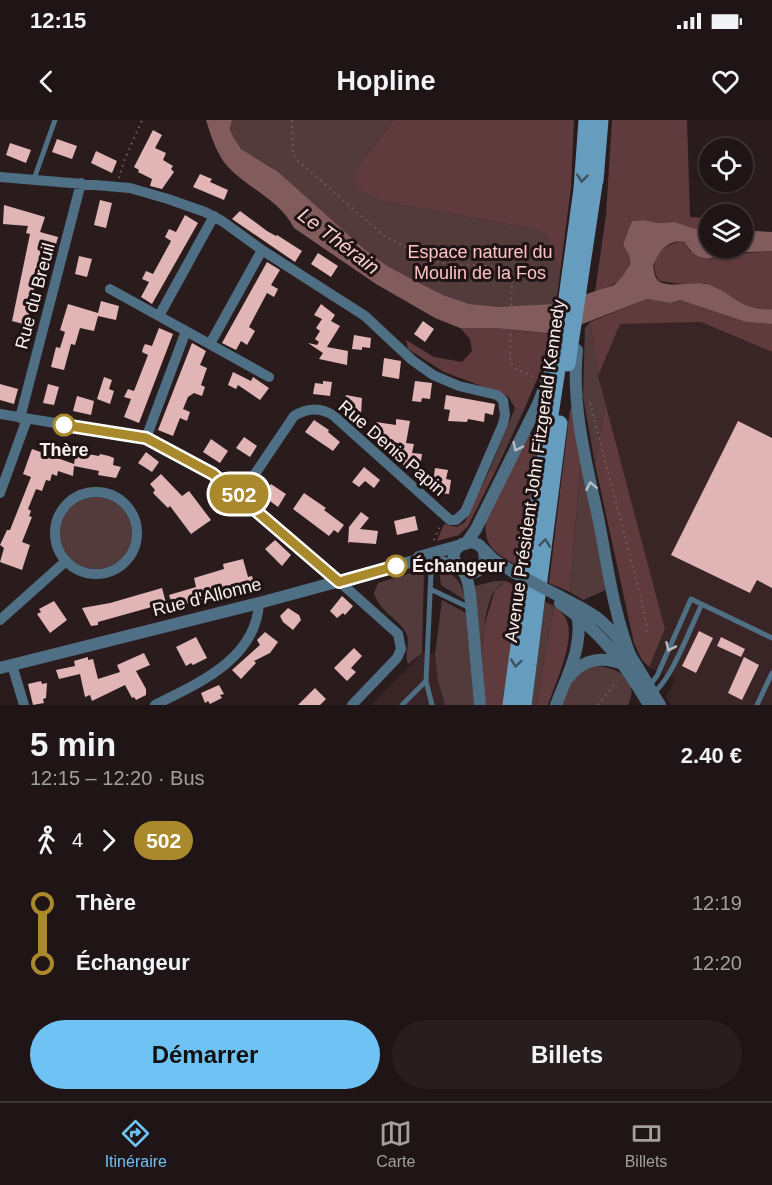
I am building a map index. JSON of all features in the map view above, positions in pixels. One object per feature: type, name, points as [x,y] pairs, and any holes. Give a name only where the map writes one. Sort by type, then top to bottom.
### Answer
[{"type":"main road","name":"Avenue Président John Fitzgerald Kennedy","points":[[576,296],[586,120]]},
{"type":"main road","name":"Avenue Président John Fitzgerald Kennedy","points":[[524,705],[570,334],[597,171],[600,120]]},
{"type":"main road","name":"Avenue Président John Fitzgerald Kennedy","points":[[510,705],[558,369],[570,334]]},
{"type":"street","points":[[0,177],[117,187],[168,199],[214,216],[262,250],[210,344]]},
{"type":"street","name":"Rue du Breuil","points":[[0,493],[24,418],[81,183]]},
{"type":"street","points":[[159,316],[214,216]]},
{"type":"street","name":"Rue Denis Papin","points":[[240,496],[294,416],[303,411],[319,410],[334,416],[452,521],[462,516],[504,420],[504,405],[500,398],[459,386],[434,375],[412,360],[378,326],[358,311],[262,250]]},
{"type":"street","points":[[110,289],[269,377]]},
{"type":"street","points":[[146,438],[186,331]]},
{"type":"street","points":[[480,705],[469,587],[459,569],[455,552],[465,543],[502,477],[570,334]]},
{"type":"street","points":[[570,334],[577,410],[615,605],[629,663]]},
{"type":"street","points":[[0,414],[146,438],[213,474],[240,496],[394,629],[401,644],[397,658],[352,705]]},
{"type":"street","points":[[96,492],[109,495],[125,505],[135,521],[136,534],[132,552],[124,562],[113,570],[95,573],[76,569],[66,561],[59,550],[55,532],[60,514],[68,504],[84,494],[96,492]]},
{"type":"street","points":[[465,543],[477,544],[515,575],[558,599],[572,603],[602,622],[629,663],[646,696],[660,705]]},
{"type":"street","name":"Rue d'Allonne","points":[[6,666],[339,582],[428,557],[465,543]]},
{"type":"street","points":[[479,571],[485,561],[483,549]]},
{"type":"street","name":"Rue d'Allonne","points":[[428,557],[444,561],[459,569]]},
{"type":"street","points":[[0,620],[66,561]]},
{"type":"street","points":[[459,569],[470,573],[497,570],[515,575]]},
{"type":"street","points":[[558,599],[629,663]]},
{"type":"street","points":[[155,705],[212,676],[228,663],[255,626],[259,603]]},
{"type":"street","points":[[556,705],[578,641],[579,619],[572,603]]},
{"type":"street","points":[[579,619],[590,624],[602,622],[611,616],[615,605]]},
{"type":"street","points":[[564,683],[574,670],[588,662],[604,659],[629,663]]},
{"type":"street","points":[[6,666],[24,705]]},
{"type":"lane","points":[[34,179],[55,120]]},
{"type":"lane","points":[[428,557],[431,573],[426,681],[432,705]]},
{"type":"lane","points":[[430,589],[472,609]]},
{"type":"lane","points":[[646,696],[660,670],[691,598],[772,638]]},
{"type":"lane","points":[[646,696],[662,686],[669,675],[702,604]]},
{"type":"lane","points":[[757,705],[772,673]]},
{"type":"lane","points":[[402,705],[426,681]]},
{"type":"path","points":[[117,187],[124,161],[142,120]]},
{"type":"path","points":[[292,120],[293,154],[297,160],[378,231],[434,261],[505,267],[512,273],[511,365],[547,383]]},
{"type":"path","points":[[588,397],[641,598],[647,627],[646,636]]},
{"type":"path","points":[[428,557],[444,515]]},
{"type":"path","points":[[598,705],[617,681]]},
{"type":"shaded area","points":[[394,120],[574,120],[571,187],[560,273],[547,236],[536,229],[385,202],[357,188],[353,176],[365,156]]},
{"type":"shaded area","points":[[612,120],[687,120],[690,217],[699,217],[699,229],[675,222],[632,221],[623,244],[630,258],[627,271],[618,281],[595,292],[606,215]]},
{"type":"shaded area","points":[[680,241],[685,242],[690,251],[699,254],[699,258],[712,259],[753,258],[753,253],[772,251],[772,309],[756,310],[705,283],[689,285],[659,281],[654,267],[655,261],[661,251]]},
{"type":"shaded area","points":[[647,299],[670,303],[680,300],[746,322],[772,324],[772,352],[701,322],[620,324],[598,376],[590,322]]},
{"type":"shaded area","points":[[701,322],[772,352],[772,705],[671,705],[666,697],[675,679],[649,667],[665,629],[598,376],[619,324]]},
{"type":"shaded area","points":[[460,328],[495,328],[551,334],[541,370],[524,410],[515,408],[508,396],[444,372],[408,349],[406,340],[434,357],[462,362],[472,351],[470,339]]},
{"type":"shaded area","points":[[605,402],[665,629],[649,667],[642,660],[634,643],[595,464]]},
{"type":"shaded area","points":[[570,409],[573,410],[581,458],[570,592],[549,583]]},
{"type":"shaded area","points":[[528,433],[540,438],[520,567],[493,549],[489,544],[485,529],[486,519]]},
{"type":"shaded area","points":[[490,469],[495,472],[468,526],[459,535],[437,541],[444,524],[457,527],[465,522]]},
{"type":"shaded area","points":[[506,581],[520,588],[504,705],[485,705],[481,659],[484,626],[495,590]]},
{"type":"shaded area","points":[[554,606],[563,614],[567,622],[568,643],[563,665],[548,705],[536,705]]},
{"type":"shaded area","points":[[422,653],[435,654],[438,681],[445,705],[371,705]]},
{"type":"green space","name":"Espace naturel du Moulin de la Fos","points":[[232,120],[394,120],[365,156],[385,202],[536,229],[547,236],[560,273],[556,304],[501,307],[462,303],[390,268],[344,234],[272,167],[239,147],[231,131]]},
{"type":"green space","points":[[590,322],[598,376],[605,402],[595,464],[583,396],[585,328]]},
{"type":"green space","points":[[515,408],[524,410],[495,472],[490,469]]},
{"type":"green space","points":[[581,458],[606,590],[583,600],[570,592]]},
{"type":"green space","points":[[96,497],[116,503],[126,513],[132,533],[126,553],[116,563],[96,569],[76,563],[66,553],[60,533],[66,513],[76,503]]},
{"type":"green space","points":[[424,569],[422,653],[408,664],[407,635],[380,605],[374,593],[378,583]]},
{"type":"green space","points":[[439,569],[454,576],[466,601],[441,585]]},
{"type":"green space","points":[[506,581],[495,590],[489,604],[481,659],[475,586]]},
{"type":"green space","points":[[442,600],[466,613],[474,705],[445,705],[438,681],[435,654]]},
{"type":"green space","points":[[545,602],[554,606],[536,705],[531,705]]},
{"type":"green space","points":[[593,666],[618,671],[624,675],[631,687],[628,705],[562,705],[574,676]]},
{"type":"water","name":"Le Thérain","points":[[206,120],[232,120],[230,129],[241,149],[277,171],[364,249],[387,266],[443,295],[469,304],[498,307],[556,304],[614,285],[630,264],[630,258],[623,244],[632,221],[675,222],[699,229],[699,256],[685,242],[669,244],[658,256],[653,266],[658,281],[665,284],[707,284],[745,305],[772,309],[772,324],[746,322],[680,300],[670,303],[647,299],[557,332],[460,328],[435,318],[376,284],[294,228],[273,202],[228,167],[212,139]]},
{"type":"water","points":[[753,232],[772,232],[772,251],[753,252]]},
{"type":"building","points":[[153,130],[162,135],[155,148],[166,153],[163,160],[173,166],[171,169],[174,172],[162,189],[150,186],[152,179],[138,172],[139,170],[134,167]]},
{"type":"building","points":[[57,139],[77,146],[72,159],[52,152]]},
{"type":"building","points":[[10,143],[31,150],[26,163],[6,155]]},
{"type":"building","points":[[96,151],[117,161],[112,173],[91,163]]},
{"type":"building","points":[[200,174],[212,179],[210,182],[228,190],[224,200],[193,187]]},
{"type":"building","points":[[100,200],[112,203],[106,228],[94,225]]},
{"type":"building","points":[[4,205],[45,217],[40,232],[58,237],[50,265],[39,262],[27,325],[12,321],[30,234],[26,233],[28,226],[3,224]]},
{"type":"building","points":[[240,211],[267,231],[302,251],[295,262],[232,219]]},
{"type":"building","points":[[185,215],[198,223],[152,304],[141,297],[149,282],[142,279],[146,271],[153,274],[171,241],[165,237],[169,229],[176,232]]},
{"type":"building","points":[[318,253],[338,266],[331,277],[311,264]]},
{"type":"building","points":[[79,256],[92,259],[87,277],[75,274]]},
{"type":"building","points":[[267,262],[280,270],[271,285],[278,289],[274,297],[267,293],[249,327],[255,331],[247,345],[241,341],[236,350],[222,343]]},
{"type":"building","points":[[101,301],[119,306],[116,320],[98,316],[94,331],[80,328],[75,345],[71,344],[64,370],[51,367],[56,347],[60,348],[65,332],[60,330],[68,304],[98,313]]},
{"type":"building","points":[[321,304],[335,315],[331,321],[340,326],[327,347],[348,351],[347,365],[319,359],[323,353],[308,343],[317,345],[319,342],[315,339],[320,331],[316,328],[322,319],[314,315]]},
{"type":"building","points":[[423,321],[434,329],[425,342],[414,334]]},
{"type":"building","points":[[159,328],[173,334],[139,423],[124,417],[131,399],[124,397],[128,389],[134,391],[148,355],[142,352],[143,348],[145,344],[152,346]]},
{"type":"building","points":[[354,335],[371,338],[370,348],[352,349]]},
{"type":"building","points":[[192,343],[206,351],[200,365],[207,368],[201,385],[205,387],[202,396],[194,393],[188,397],[183,409],[190,412],[187,421],[180,418],[173,436],[158,430]]},
{"type":"building","points":[[384,358],[401,361],[399,379],[382,376]]},
{"type":"building","points":[[233,372],[251,381],[253,377],[269,388],[260,400],[238,385],[236,389],[228,385]]},
{"type":"building","points":[[104,377],[112,380],[109,389],[114,391],[110,404],[97,399]]},
{"type":"building","points":[[323,381],[332,382],[330,396],[313,394],[315,383],[323,384]]},
{"type":"building","points":[[415,381],[432,383],[430,399],[422,398],[421,402],[412,401]]},
{"type":"building","points":[[0,384],[18,389],[14,404],[0,400]]},
{"type":"building","points":[[48,384],[59,387],[54,405],[43,403]]},
{"type":"building","points":[[346,395],[362,398],[361,414],[343,412]]},
{"type":"building","points":[[446,395],[495,404],[493,415],[485,413],[484,422],[468,419],[467,422],[448,421],[450,410],[444,409]]},
{"type":"building","points":[[77,396],[94,401],[91,415],[73,411]]},
{"type":"building","points":[[396,419],[410,421],[406,443],[414,444],[412,453],[422,454],[420,468],[403,465],[404,455],[397,454],[398,443],[373,439],[376,422],[396,425]]},
{"type":"building","points":[[314,420],[329,430],[328,432],[340,442],[333,451],[305,432]]},
{"type":"building","points":[[738,421],[772,438],[772,588],[757,580],[750,593],[671,555]]},
{"type":"building","points":[[244,437],[257,446],[250,457],[236,448]]},
{"type":"building","points":[[211,439],[228,451],[220,463],[203,452]]},
{"type":"building","points":[[32,449],[74,464],[76,452],[99,456],[100,454],[114,458],[113,465],[121,467],[116,478],[98,475],[99,471],[74,466],[73,476],[58,471],[57,476],[52,474],[50,481],[46,480],[42,491],[36,489],[28,509],[31,511],[29,516],[32,517],[22,542],[30,545],[22,570],[0,562],[4,548],[0,545],[7,530],[10,530],[31,477],[23,474]]},
{"type":"building","points":[[146,452],[159,462],[152,472],[138,463]]},
{"type":"building","points":[[364,467],[380,480],[374,488],[365,481],[359,487],[352,482]]},
{"type":"building","points":[[435,468],[448,470],[446,479],[451,480],[449,494],[432,492]]},
{"type":"building","points":[[161,474],[182,496],[189,491],[211,520],[191,534],[170,506],[168,508],[153,493],[155,490],[150,484]]},
{"type":"building","points":[[271,484],[286,494],[278,507],[263,496]]},
{"type":"building","points":[[304,493],[326,508],[324,510],[344,525],[338,533],[334,530],[329,536],[293,509]]},
{"type":"building","points":[[361,512],[369,518],[360,529],[378,531],[376,544],[349,542],[348,544],[349,527]]},
{"type":"building","points":[[415,516],[418,530],[397,535],[394,521]]},
{"type":"building","points":[[275,540],[291,555],[282,566],[265,549]]},
{"type":"building","points":[[243,559],[248,577],[252,576],[255,587],[173,607],[169,595],[196,587],[194,578],[224,569],[223,564]]},
{"type":"building","points":[[162,588],[166,603],[98,622],[98,625],[91,626],[82,608],[110,603]]},
{"type":"building","points":[[342,596],[353,606],[345,615],[343,613],[337,618],[330,611]]},
{"type":"building","points":[[54,601],[67,620],[50,633],[37,614],[41,612],[39,609]]},
{"type":"building","points":[[288,608],[299,615],[301,620],[293,630],[283,622],[280,616]]},
{"type":"building","points":[[699,631],[713,638],[696,673],[682,666]]},
{"type":"building","points":[[265,632],[278,642],[270,653],[254,661],[256,663],[241,679],[232,670],[260,645],[257,640]]},
{"type":"building","points":[[196,637],[207,658],[186,666],[176,647]]},
{"type":"building","points":[[721,637],[745,649],[741,657],[717,646]]},
{"type":"building","points":[[354,648],[362,656],[351,668],[356,672],[347,681],[334,668]]},
{"type":"building","points":[[144,653],[150,665],[136,671],[146,689],[146,695],[136,700],[132,698],[125,685],[92,701],[90,695],[85,697],[80,674],[59,679],[56,670],[75,666],[74,661],[88,657],[88,660],[93,659],[98,679],[120,672],[117,665]]},
{"type":"building","points":[[744,657],[759,665],[742,700],[728,693]]},
{"type":"building","points":[[41,681],[42,684],[47,683],[46,698],[43,699],[44,703],[33,705],[28,684]]},
{"type":"building","points":[[219,685],[224,694],[220,695],[222,698],[210,704],[208,701],[205,703],[201,693]]},
{"type":"building","points":[[315,688],[326,699],[320,705],[298,705]]},
{"type":"bus line","name":"502","points":[[64,425],[141,436],[213,474],[228,484],[339,582],[396,566]]},
{"type":"place","name":"Thère","points":[[64,425]]},
{"type":"place","name":"Échangeur","points":[[396,566]]}]
